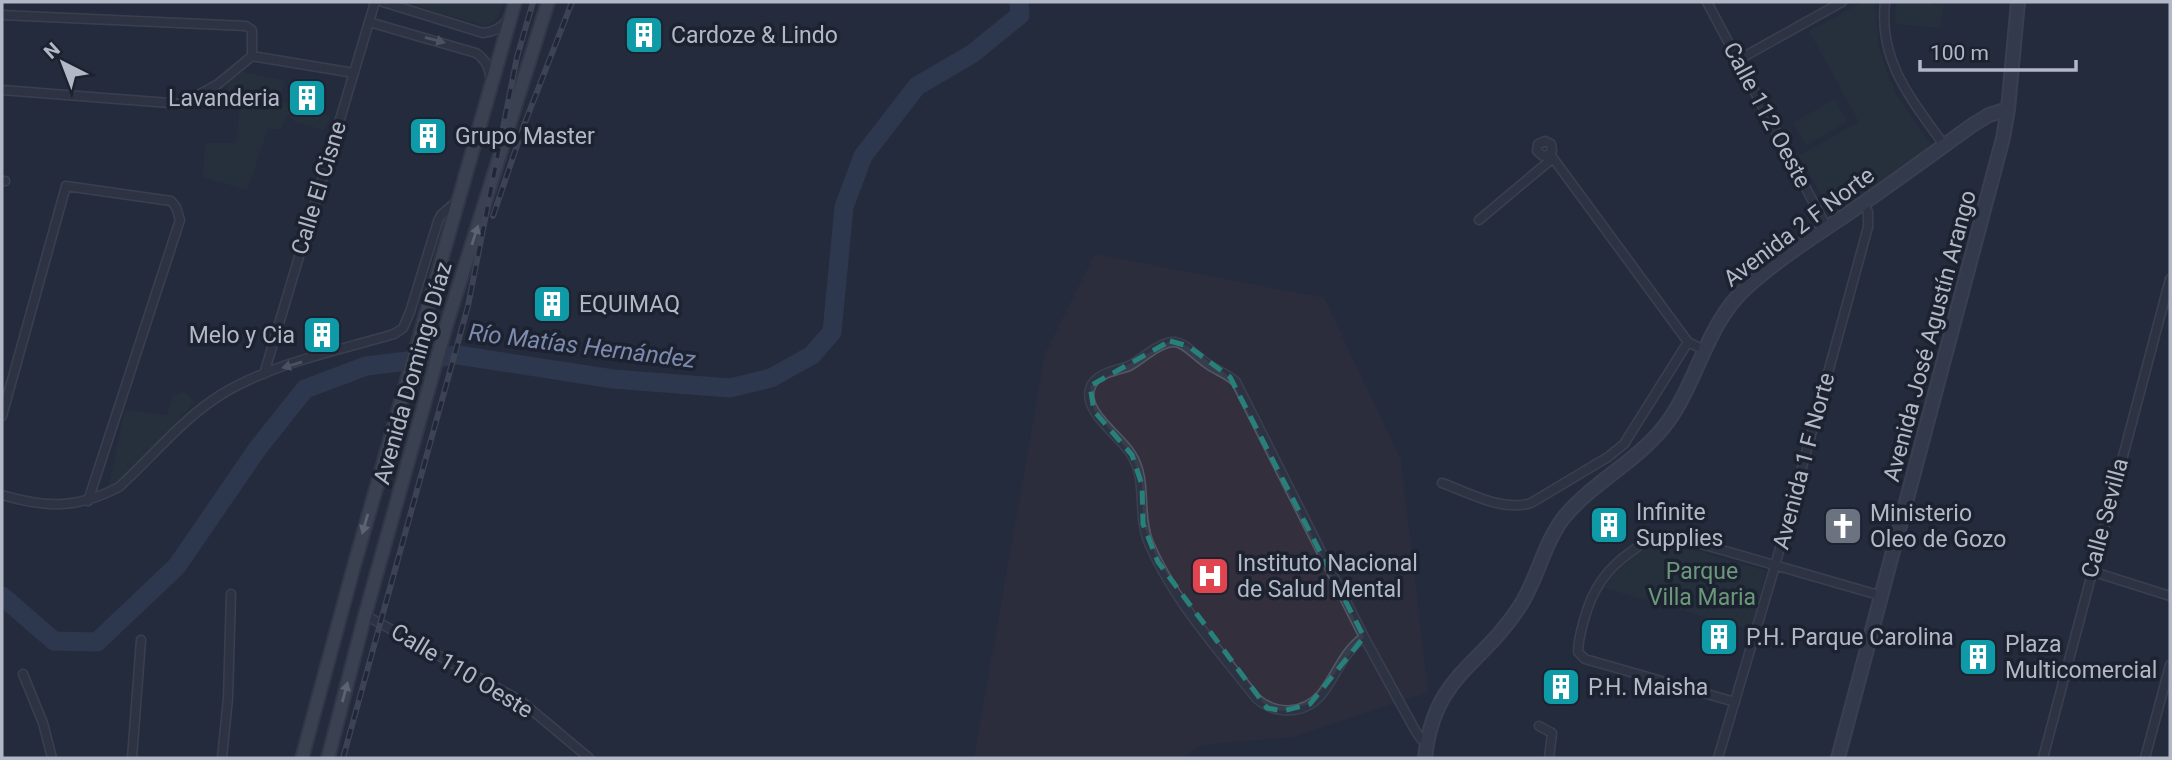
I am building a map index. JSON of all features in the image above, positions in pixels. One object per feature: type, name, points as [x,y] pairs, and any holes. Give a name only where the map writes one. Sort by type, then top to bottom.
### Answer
[{"type":"main road","name":"Avenida Domingo Díaz","points":[[328,758],[365,614],[447,323],[548,2]]},
{"type":"main road","name":"Avenida Domingo Díaz","points":[[302,758],[514,6]]},
{"type":"street","name":"Calle El Cisne","points":[[264,374],[375,2]]},
{"type":"street","points":[[383,2],[482,33],[494,32],[504,25],[514,6]]},
{"type":"street","name":"Calle 112 Oeste","points":[[1707,2],[1827,228]]},
{"type":"street","points":[[1738,60],[1842,2]]},
{"type":"street","points":[[1885,2],[1886,39],[1892,65],[1906,91],[1944,145]]},
{"type":"street","name":"Avenida José Agustín Arango","points":[[1838,758],[1988,198],[2008,109],[2018,2]]},
{"type":"street","points":[[2,15],[246,26],[252,30],[252,56]]},
{"type":"street","points":[[369,22],[476,53],[490,69],[491,87]]},
{"type":"street","points":[[2,90],[182,104],[218,83],[252,56],[354,73]]},
{"type":"street","name":"Avenida 2 F Norte","points":[[1425,758],[1432,720],[1444,694],[1464,668],[1509,622],[1521,604],[1563,518],[1663,428],[1676,409],[1724,315],[1741,293],[1944,145],[1989,115],[2008,109]]},
{"type":"street","points":[[1479,220],[1551,156],[1688,342],[1704,350]]},
{"type":"street","points":[[2,416],[66,186],[171,201],[180,220],[88,501]]},
{"type":"street","points":[[2,495],[50,506],[88,501],[119,487],[201,409],[221,395],[264,374],[394,334],[403,328],[410,312],[438,222],[446,210],[458,200]]},
{"type":"street","name":"Avenida 1 F Norte","points":[[1718,758],[1775,566],[1868,227],[1868,212],[1864,203]]},
{"type":"street","name":"Calle Sevilla","points":[[2043,758],[2170,279]]},
{"type":"street","points":[[1364,637],[1346,654],[1320,695],[1310,704],[1297,710],[1283,711],[1267,708],[1256,698],[1193,616],[1158,562],[1143,524],[1142,485],[1132,455],[1094,411],[1089,398],[1090,386],[1097,378],[1132,365],[1160,345],[1179,341],[1236,382],[1364,637],[1415,730],[1426,741]]},
{"type":"street","points":[[1442,483],[1507,506],[1519,507],[1531,503],[1608,457],[1624,444],[1688,342]]},
{"type":"street","points":[[1735,702],[1585,659],[1578,652],[1589,601],[1601,579],[1620,559],[1658,534],[1670,535],[1882,596]]},
{"type":"street","points":[[2091,571],[2170,596]]},
{"type":"street","points":[[222,758],[228,698],[231,594]]},
{"type":"street","name":"Calle 110 Oeste","points":[[365,614],[521,701],[589,758]]},
{"type":"street","points":[[132,758],[141,640]]},
{"type":"street","points":[[2145,758],[2170,665]]},
{"type":"street","points":[[23,674],[43,723],[52,758]]},
{"type":"street","points":[[1539,726],[1552,733],[1549,758]]},
{"type":"highlighted area","points":[[1170,341],[1188,346],[1230,377],[1364,637],[1310,704],[1283,711],[1267,708],[1158,562],[1143,524],[1142,485],[1132,455],[1094,411],[1090,386]]},
{"type":"shaded area","name":"Instituto Nacional de Salud Mental","points":[[1095,254],[1324,298],[1401,460],[1428,692],[1292,737],[1202,745],[1182,758],[974,758],[1045,354]]},
{"type":"green space","points":[[404,2],[503,2],[495,20],[485,26]]},
{"type":"green space","points":[[1863,2],[1875,2],[1878,43],[1886,71],[1897,96],[1931,147],[1833,215],[1799,156],[1859,122],[1809,31]]},
{"type":"green space","points":[[1896,2],[1930,2],[1931,5],[1943,6],[1941,28],[1895,24]]},
{"type":"green space","points":[[245,72],[285,81],[279,101],[330,116],[324,130],[295,122],[288,114],[281,129],[268,129],[247,190],[203,177],[205,143],[236,143],[241,95],[228,91],[227,79],[236,73]]},
{"type":"green space","points":[[1835,99],[1847,122],[1806,145],[1793,123]]},
{"type":"green space","points":[[183,391],[194,402],[157,443],[108,489],[125,410],[167,415],[173,396]]},
{"type":"green space","name":"Parque Villa Maria","points":[[1665,542],[1766,571],[1751,630],[1604,588],[1631,559],[1647,548]]},
{"type":"waterway","name":"Río Matías Hernández","points":[[2,596],[54,641],[97,642],[177,566],[258,448],[305,389],[366,366],[458,355],[613,379],[730,388],[771,378],[812,355],[832,332],[844,207],[863,156],[917,86],[972,54],[1020,15],[1019,2]]},
{"type":"railway","points":[[343,758],[468,306],[517,57],[533,2]]},
{"type":"railway","points":[[493,216],[524,125],[572,2]]},
{"type":"place","name":"Cardoze & Lindo","points":[[644,35]]},
{"type":"place","name":"Lavanderia","points":[[307,98]]},
{"type":"place","name":"Grupo Master","points":[[428,136]]},
{"type":"place","name":"EQUIMAQ","points":[[552,304]]},
{"type":"place","name":"Melo y Cia","points":[[322,335]]},
{"type":"place","name":"Infinite Supplies","points":[[1609,525]]},
{"type":"place","name":"Ministerio Oleo de Gozo","points":[[1843,526]]},
{"type":"place","name":"Instituto Nacional de Salud Mental","points":[[1210,576]]},
{"type":"place","name":"P.H. Parque Carolina","points":[[1719,637]]},
{"type":"place","name":"Plaza Multicomercial","points":[[1978,657]]},
{"type":"place","name":"P.H. Maisha","points":[[1561,687]]}]
